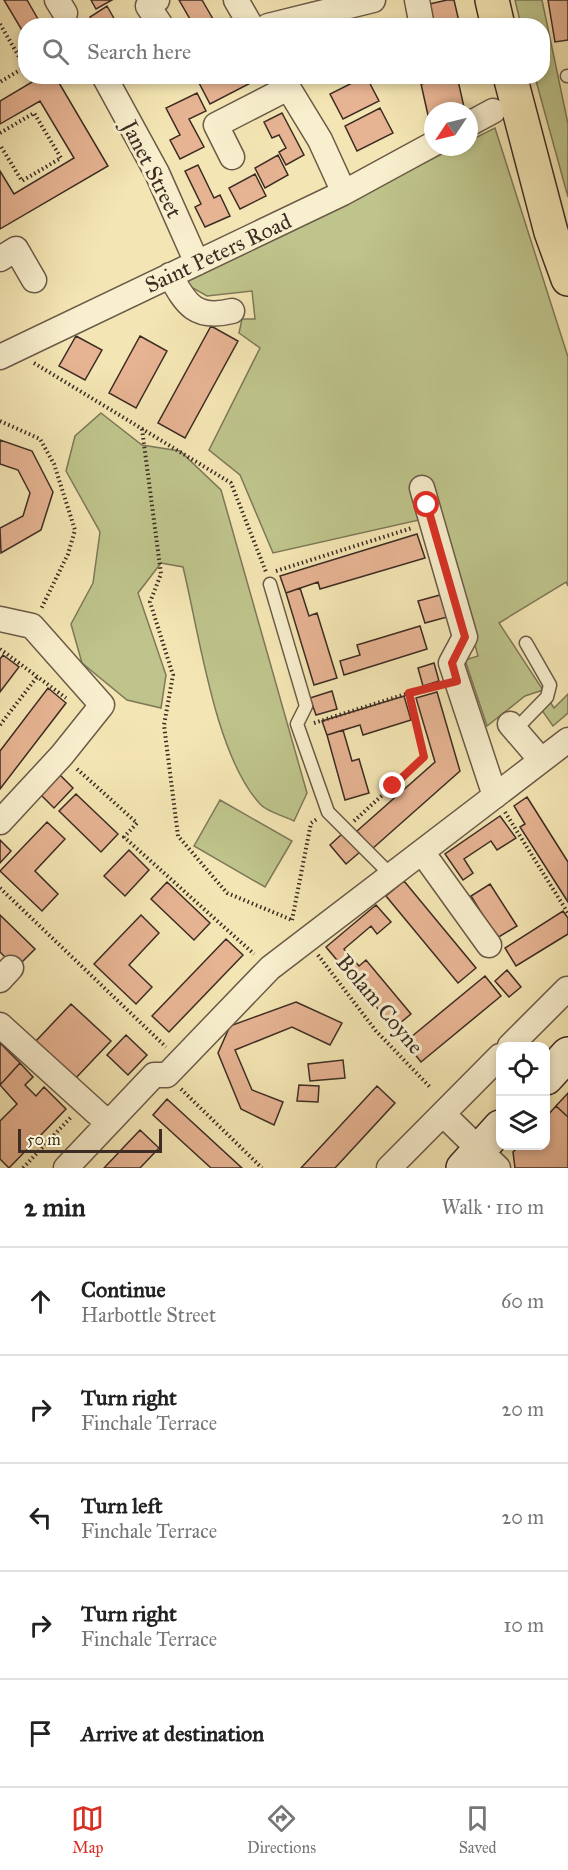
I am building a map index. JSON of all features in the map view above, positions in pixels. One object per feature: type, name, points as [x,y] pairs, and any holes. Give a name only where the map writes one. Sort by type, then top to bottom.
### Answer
[{"type":"main road","points":[[492,0],[496,18]]},
{"type":"main road","points":[[512,84],[551,232],[568,279]]},
{"type":"street","points":[[156,18],[148,6],[157,0]]},
{"type":"street","points":[[236,0],[246,18]]},
{"type":"street","points":[[417,0],[420,18]]},
{"type":"street","points":[[298,18],[359,2]]},
{"type":"street","name":"Janet Street","points":[[108,84],[157,173],[197,263]]},
{"type":"street","points":[[232,157],[216,125],[282,84]]},
{"type":"street","points":[[286,84],[320,140],[341,186]]},
{"type":"street","points":[[478,119],[493,111]]},
{"type":"street","name":"Saint Peters Road","points":[[7,354],[343,193],[424,149]]},
{"type":"street","points":[[0,259],[16,249],[34,280]]},
{"type":"street","points":[[170,275],[184,303],[212,316],[232,311]]},
{"type":"street","points":[[422,488],[465,637],[452,663],[495,796]]},
{"type":"street","points":[[0,619],[32,626],[102,705],[62,755],[0,822]]},
{"type":"street","points":[[513,727],[541,760]]},
{"type":"street","points":[[66,1168],[108,1124],[167,1071],[270,968],[568,740]]},
{"type":"street","points":[[422,852],[489,945]]},
{"type":"street","points":[[515,1042],[567,989]]},
{"type":"street","points":[[0,1025],[108,1124]]},
{"type":"street","points":[[550,1074],[568,1054]]},
{"type":"street","points":[[389,1168],[496,1061]]},
{"type":"street","points":[[443,1114],[485,1153]]},
{"type":"lane","points":[[269,579],[306,706],[297,724],[328,812],[391,875]]},
{"type":"lane","points":[[513,727],[547,697],[550,685],[526,643]]},
{"type":"path","points":[[0,24],[18,55]]},
{"type":"path","points":[[0,82],[18,71]]},
{"type":"path","points":[[0,133],[34,113],[61,158],[22,181],[0,145]]},
{"type":"path","points":[[7,354],[142,429],[231,483],[269,579],[432,521]]},
{"type":"path","points":[[0,421],[40,439],[54,464],[75,530],[68,554],[32,626]]},
{"type":"path","points":[[142,429],[161,573],[150,602],[173,675],[164,725],[178,836],[226,893],[292,920],[311,823],[328,812]]},
{"type":"path","points":[[0,649],[74,705]]},
{"type":"path","points":[[0,725],[37,677]]},
{"type":"path","points":[[299,728],[409,693],[457,681]]},
{"type":"path","points":[[345,829],[424,757],[409,693]]},
{"type":"path","points":[[62,755],[137,823],[124,837],[270,968]]},
{"type":"path","points":[[495,796],[568,913]]},
{"type":"path","points":[[0,888],[167,1071],[262,1168]]},
{"type":"path","name":"Bolam Coyne","points":[[292,920],[376,1031],[430,1087]]},
{"type":"path","points":[[23,1168],[86,1103]]},
{"type":"green space","points":[[515,0],[542,0],[546,18],[519,18]]},
{"type":"green space","points":[[550,38],[568,124],[568,197],[537,84],[550,84]]},
{"type":"green space","points":[[495,128],[568,357],[568,586],[566,582],[499,623],[543,690],[525,696],[487,726],[465,660],[478,656],[430,479],[411,485],[419,520],[273,553],[240,475],[209,450],[260,348],[239,333],[242,319],[255,319],[252,291],[207,296],[184,283],[438,156],[478,156],[478,136]]},
{"type":"green space","points":[[101,413],[142,445],[180,451],[221,490],[307,793],[294,821],[261,805],[245,784],[232,757],[220,726],[211,692],[183,567],[161,563],[138,593],[166,675],[161,708],[127,700],[82,663],[71,624],[93,583],[100,532],[66,471],[75,436]]},
{"type":"green space","points":[[568,694],[568,713],[553,726],[541,709],[547,697],[554,708]]},
{"type":"green space","points":[[220,800],[292,841],[265,887],[194,846]]},
{"type":"building","points":[[4,0],[27,0],[37,18],[18,18],[18,24]]},
{"type":"building","points":[[91,0],[112,0],[96,9]]},
{"type":"building","points":[[179,0],[202,0],[212,18],[189,18]]},
{"type":"building","points":[[454,0],[458,18],[428,18],[425,5]]},
{"type":"building","points":[[548,0],[568,0],[568,40],[555,42]]},
{"type":"building","points":[[107,6],[114,18],[91,18]]},
{"type":"building","points":[[29,84],[60,84],[108,166],[0,229],[0,171],[14,194],[74,158],[40,101],[0,124],[0,101]]},
{"type":"building","points":[[200,84],[249,84],[210,104]]},
{"type":"building","points":[[350,84],[370,84],[379,101],[343,119],[330,94]]},
{"type":"building","points":[[421,84],[459,84],[463,102],[425,102]]},
{"type":"building","points":[[197,93],[206,111],[189,119],[204,147],[180,159],[170,140],[180,135],[166,108]]},
{"type":"building","points":[[380,108],[393,133],[357,151],[345,126]]},
{"type":"building","points":[[282,113],[304,155],[286,165],[279,152],[286,148],[279,135],[272,138],[264,122]]},
{"type":"building","points":[[278,155],[288,175],[265,188],[255,168]]},
{"type":"building","points":[[198,165],[214,198],[220,195],[230,216],[205,227],[195,207],[201,204],[185,171]]},
{"type":"building","points":[[255,174],[266,196],[240,209],[229,188]]},
{"type":"building","points":[[211,326],[238,341],[185,438],[158,423]]},
{"type":"building","points":[[76,336],[102,350],[85,380],[59,366]]},
{"type":"building","points":[[140,336],[167,351],[136,408],[109,393]]},
{"type":"building","points":[[0,440],[32,451],[53,492],[41,530],[1,553],[0,528],[23,516],[30,493],[18,470],[0,464]]},
{"type":"building","points":[[417,534],[425,558],[320,589],[318,582],[286,593],[280,576]]},
{"type":"building","points":[[300,588],[309,616],[317,613],[337,678],[314,685],[286,593]]},
{"type":"building","points":[[440,595],[447,617],[425,623],[418,601]]},
{"type":"building","points":[[420,626],[427,649],[344,675],[340,661],[360,655],[357,645]]},
{"type":"building","points":[[3,655],[19,667],[0,692],[0,659]]},
{"type":"building","points":[[434,663],[439,681],[423,686],[418,668]]},
{"type":"building","points":[[48,688],[66,703],[0,789],[0,751]]},
{"type":"building","points":[[332,691],[337,709],[316,715],[310,698]]},
{"type":"building","points":[[437,692],[460,771],[372,849],[357,831],[435,762],[416,698]]},
{"type":"building","points":[[404,696],[411,720],[363,735],[360,725],[327,735],[322,721]]},
{"type":"building","points":[[343,730],[352,761],[359,759],[369,793],[345,800],[327,735]]},
{"type":"building","points":[[57,772],[73,788],[54,808],[38,792]]},
{"type":"building","points":[[76,794],[118,834],[101,852],[59,811]]},
{"type":"building","points":[[527,797],[568,862],[568,902],[520,827],[525,824],[514,806]]},
{"type":"building","points":[[500,816],[516,838],[497,850],[491,841],[464,859],[473,873],[463,880],[445,854]]},
{"type":"building","points":[[47,822],[65,839],[35,871],[58,894],[42,911],[0,871]]},
{"type":"building","points":[[343,833],[360,852],[346,864],[330,845]]},
{"type":"building","points":[[0,840],[11,851],[0,863]]},
{"type":"building","points":[[129,850],[149,870],[125,896],[104,876]]},
{"type":"building","points":[[404,881],[476,968],[458,983],[386,896]]},
{"type":"building","points":[[167,882],[210,923],[194,940],[151,899]]},
{"type":"building","points":[[490,884],[517,926],[497,938],[471,896]]},
{"type":"building","points":[[376,905],[391,922],[377,934],[371,926],[344,949],[359,966],[366,960],[411,1014],[394,1028],[326,947]]},
{"type":"building","points":[[563,911],[568,918],[568,934],[516,966],[505,948]]},
{"type":"building","points":[[0,915],[35,949],[16,968],[0,952]]},
{"type":"building","points":[[141,915],[159,933],[129,965],[152,987],[136,1004],[94,964]]},
{"type":"building","points":[[226,939],[243,955],[169,1032],[152,1016]]},
{"type":"building","points":[[507,970],[521,987],[509,997],[495,981]]},
{"type":"building","points":[[485,976],[501,996],[421,1062],[405,1042]]},
{"type":"building","points":[[296,1002],[342,1023],[330,1045],[292,1027],[235,1050],[252,1090],[283,1102],[274,1125],[241,1109],[218,1053],[230,1026]]},
{"type":"building","points":[[71,1004],[111,1041],[73,1081],[34,1043]]},
{"type":"building","points":[[126,1035],[147,1055],[128,1075],[107,1055]]},
{"type":"building","points":[[0,1043],[20,1063],[0,1085]]},
{"type":"building","points":[[343,1060],[345,1078],[310,1081],[308,1064]]},
{"type":"building","points":[[20,1063],[33,1077],[25,1085],[36,1096],[44,1087],[66,1109],[9,1168],[0,1159],[0,1121],[17,1104],[0,1085]]},
{"type":"building","points":[[299,1085],[319,1086],[318,1102],[297,1101]]},
{"type":"building","points":[[377,1086],[395,1103],[335,1168],[301,1168]]},
{"type":"building","points":[[568,1093],[568,1117],[556,1106]]},
{"type":"building","points":[[167,1099],[242,1168],[211,1168],[153,1115]]},
{"type":"building","points":[[556,1106],[568,1117],[568,1168],[515,1168],[513,1152],[515,1150],[550,1150],[550,1113]]},
{"type":"building","points":[[140,1130],[159,1148],[140,1168],[104,1168]]},
{"type":"route","points":[[393,786],[424,757],[409,693],[457,681],[452,663],[465,637],[427,505]]}]
